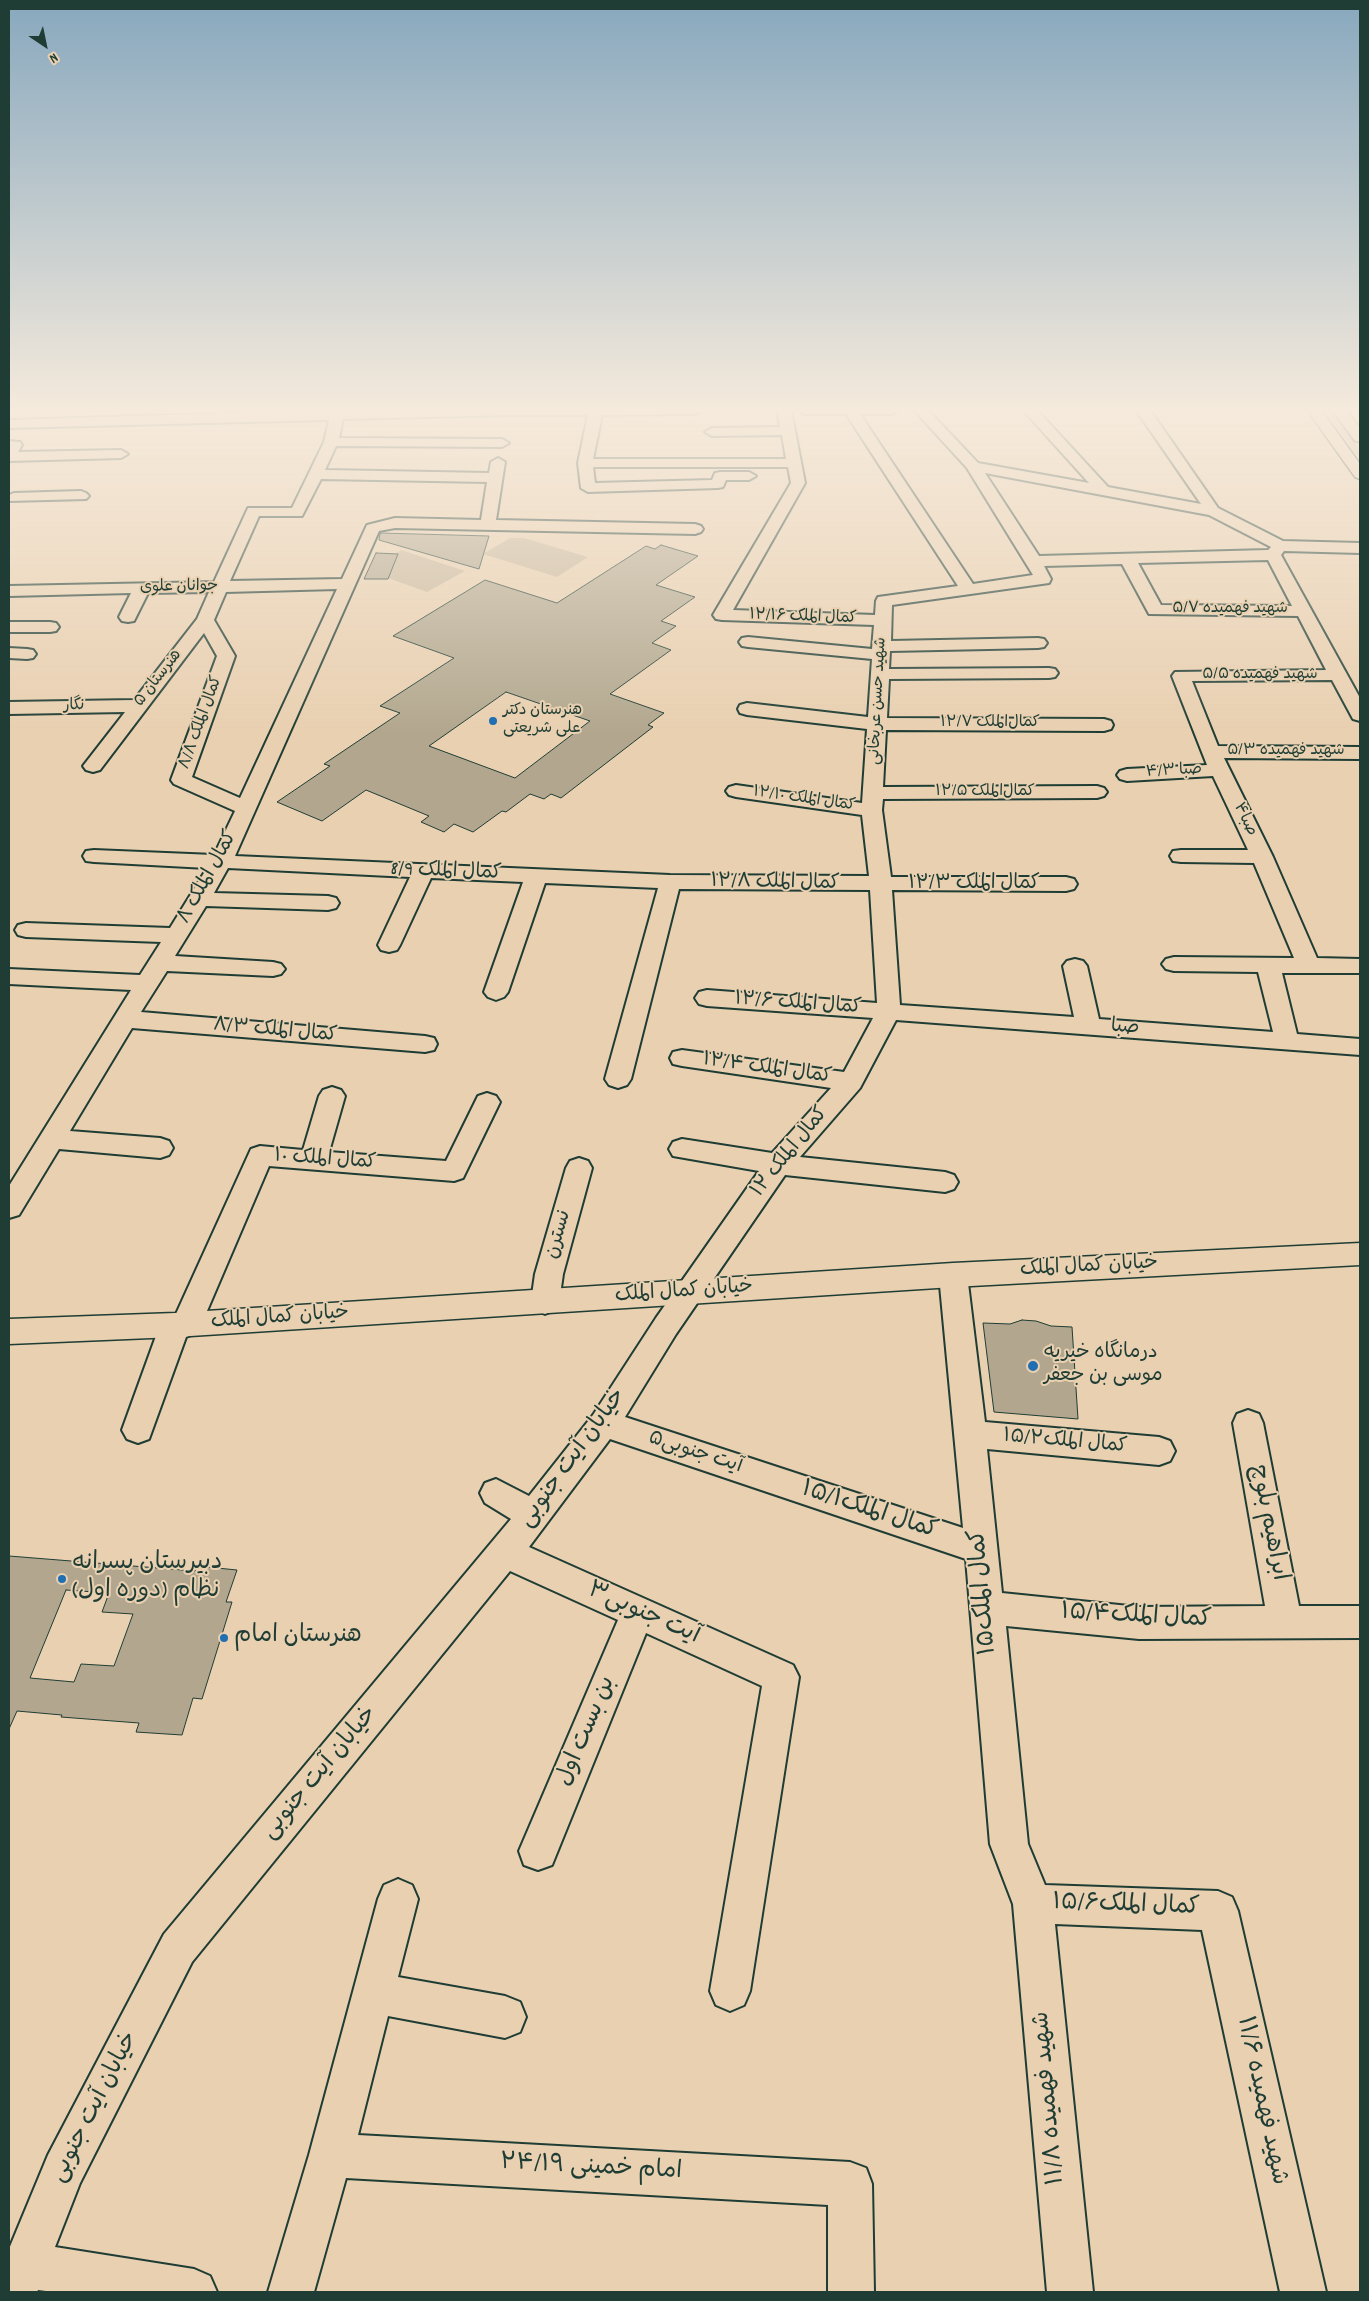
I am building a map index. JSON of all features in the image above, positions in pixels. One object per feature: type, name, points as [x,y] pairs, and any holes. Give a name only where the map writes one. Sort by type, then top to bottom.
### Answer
[{"type":"main road","name":"خیابان کمال الملک","points":[[9,1333],[181,1325],[953,1275],[1360,1254]]},
{"type":"street","name":"هنرستان ۵","points":[[93,766],[205,620],[250,517]]},
{"type":"street","points":[[489,517],[488,525],[695,530]]},
{"type":"street","name":"کمال الملک ۱۲/۱۶","points":[[778,517],[722,615],[884,620]]},
{"type":"street","points":[[921,517],[968,589],[1043,579],[1034,561],[1006,517]]},
{"type":"street","points":[[1223,517],[1277,550],[1304,611],[1360,715]]},
{"type":"street","name":"کمال الملک ۸","points":[[9,1208],[221,863],[373,528],[395,523],[488,525]]},
{"type":"street","points":[[1034,561],[1128,559],[1277,550],[1360,548]]},
{"type":"street","name":"شهید فهمیده ۵/۷","points":[[1128,559],[1155,610],[1304,611]]},
{"type":"street","name":"جوانان علوی","points":[[9,591],[349,584]]},
{"type":"street","points":[[128,617],[142,589]]},
{"type":"street","name":"شهید حسن عربخانی","points":[[889,1011],[881,885],[873,802],[884,601],[968,589]]},
{"type":"street","name":"کمال الملک ۸/۸","points":[[205,620],[226,656],[181,780],[246,808]]},
{"type":"street","points":[[9,627],[50,627]]},
{"type":"street","points":[[748,642],[882,650],[1038,643]]},
{"type":"street","points":[[9,653],[27,654]]},
{"type":"street","points":[[880,674],[1049,673]]},
{"type":"street","name":"شهید فهمیده ۵/۵","points":[[1180,676],[1339,676]]},
{"type":"street","name":"صبا۴","points":[[1180,676],[1215,761],[1262,857],[1308,964]]},
{"type":"street","name":"نگار","points":[[9,708],[138,706]]},
{"type":"street","name":"کمال‌الملک ۱۲/۷","points":[[747,709],[877,724],[1104,725]]},
{"type":"street","name":"شهید فهمیده ۵/۳","points":[[1215,761],[1360,753]]},
{"type":"street","name":"صبا ۴/۳","points":[[1127,775],[1215,761]]},
{"type":"street","name":"کمال الملک ۱۲/۱۰","points":[[736,791],[873,802]]},
{"type":"street","name":"کمال‌الملک ۱۲/۵","points":[[873,802],[1097,792]]},
{"type":"street","name":"کمال الملک 8/9","points":[[94,856],[670,882]]},
{"type":"street","points":[[1181,856],[1262,857]]},
{"type":"street","points":[[390,945],[423,872]]},
{"type":"street","points":[[496,992],[536,877]]},
{"type":"street","points":[[618,1078],[670,882]]},
{"type":"street","name":"کمال الملک ۱۲/۸","points":[[670,882],[881,885]]},
{"type":"street","name":"کمال الملک ۱۲/۳","points":[[881,885],[1066,884]]},
{"type":"street","points":[[199,899],[328,903]]},
{"type":"street","points":[[26,930],[177,935]]},
{"type":"street","points":[[1174,964],[1360,966]]},
{"type":"street","points":[[1268,965],[1287,1041]]},
{"type":"street","points":[[1075,966],[1088,1026]]},
{"type":"street","points":[[9,976],[273,969]]},
{"type":"street","name":"کمال الملک ۱۲/۶","points":[[707,998],[889,1011]]},
{"type":"street","name":"صبا","points":[[889,1011],[1360,1047]]},
{"type":"street","name":"کمال الملک ۱۲","points":[[689,1292],[778,1164],[851,1082],[889,1011]]},
{"type":"street","name":"کمال الملک ۸/۳","points":[[126,1019],[425,1044]]},
{"type":"street","name":"کمال الملک ۱۲/۴","points":[[682,1058],[851,1082]]},
{"type":"street","points":[[313,1160],[332,1096]]},
{"type":"street","name":"کمال الملک ۱۰","points":[[181,1325],[260,1156],[454,1171],[487,1102]]},
{"type":"street","points":[[52,1139],[160,1148]]},
{"type":"street","points":[[682,1148],[778,1164],[945,1182]]},
{"type":"street","name":"نسترن","points":[[545,1302],[549,1274],[579,1168]]},
{"type":"street","name":"کمال الملک۱۵","points":[[953,1275],[1009,1844],[1033,1904]]},
{"type":"street","name":"خیابان آیت جنوبی","points":[[20,2278],[63,2170],[178,1948],[505,1552],[604,1424],[689,1292]]},
{"type":"street","points":[[138,1430],[181,1325]]},
{"type":"street","name":"ابراهیم بلوچ","points":[[1248,1423],[1285,1622]]},
{"type":"street","name":"آیت جنوبی۵","points":[[604,1424],[786,1484]]},
{"type":"street","name":"کمال الملک۱۵/۲","points":[[970,1434],[1159,1451]]},
{"type":"street","name":"کمال الملک۱۵/۱","points":[[786,1484],[981,1549]]},
{"type":"street","points":[[496,1493],[533,1516]]},
{"type":"street","name":"آیت جنوبی۳","points":[[505,1552],[781,1677],[730,1991]]},
{"type":"street","name":"کمال الملک۱۵/۴","points":[[986,1608],[1139,1623],[1360,1622]]},
{"type":"street","name":"بن بست اول","points":[[538,1852],[638,1612]]},
{"type":"street","points":[[291,2292],[331,2155],[398,1899]]},
{"type":"street","name":"کمال الملک۱۵/۶","points":[[1033,1904],[1218,1911]]},
{"type":"street","name":"شهید فهمیده ۱۱/۸","points":[[1033,1904],[1070,2292]]},
{"type":"street","name":"شهید فهمیده ۱۱/۶","points":[[1218,1911],[1303,2292]]},
{"type":"street","points":[[374,1993],[505,2017]]},
{"type":"street","name":"امام خمینی ۲۴/۱۹","points":[[331,2155],[850,2184]]},
{"type":"street","points":[[850,2184],[851,2292]]},
{"type":"street","points":[[20,2278],[194,2292]]},
{"type":"shaded area","points":[[510,538],[524,538],[588,557],[557,577],[483,554]]},
{"type":"shaded area","points":[[401,550],[465,571],[427,592],[388,578],[395,563],[391,562],[395,554]]},
{"type":"building","points":[[380,533],[489,536],[479,569],[379,540]]},
{"type":"building","points":[[661,545],[698,556],[656,585],[695,597],[661,621],[676,626],[652,643],[671,650],[610,694],[664,713],[648,725],[653,727],[561,798],[551,794],[544,799],[530,794],[506,812],[502,811],[473,832],[454,824],[444,832],[421,822],[429,816],[366,790],[322,821],[277,802],[330,766],[324,764],[400,713],[380,706],[454,658],[393,636],[485,580],[557,603],[646,546],[655,549]],"holes":[[[506,692],[590,721],[515,778],[429,746]]]},
{"type":"building","points":[[376,553],[398,554],[388,579],[364,579]]},
{"type":"building","name":"درمانگاه خیریه موسی بن جعفر","points":[[1022,1320],[1036,1321],[1051,1326],[1072,1327],[1078,1419],[994,1412],[983,1323],[1010,1324]]},
{"type":"building","points":[[9,1556],[195,1571],[197,1566],[237,1570],[226,1602],[232,1602],[202,1699],[193,1698],[182,1735],[136,1732],[139,1723],[61,1717],[62,1715],[17,1711],[9,1729]],"holes":[[[66,1590],[109,1593],[102,1612],[133,1614],[114,1666],[81,1664],[74,1682],[30,1678]]]},
{"type":"place","name":"هنرستان دکتر علی شریعتی","points":[[493,721]]},
{"type":"place","name":"درمانگاه خیریه موسی بن جعفر","points":[[1033,1366]]},
{"type":"place","name":"دبیرستان پسرانه نظام (دوره اول)","points":[[62,1579]]},
{"type":"place","name":"هنرستان امام","points":[[224,1638]]}]
